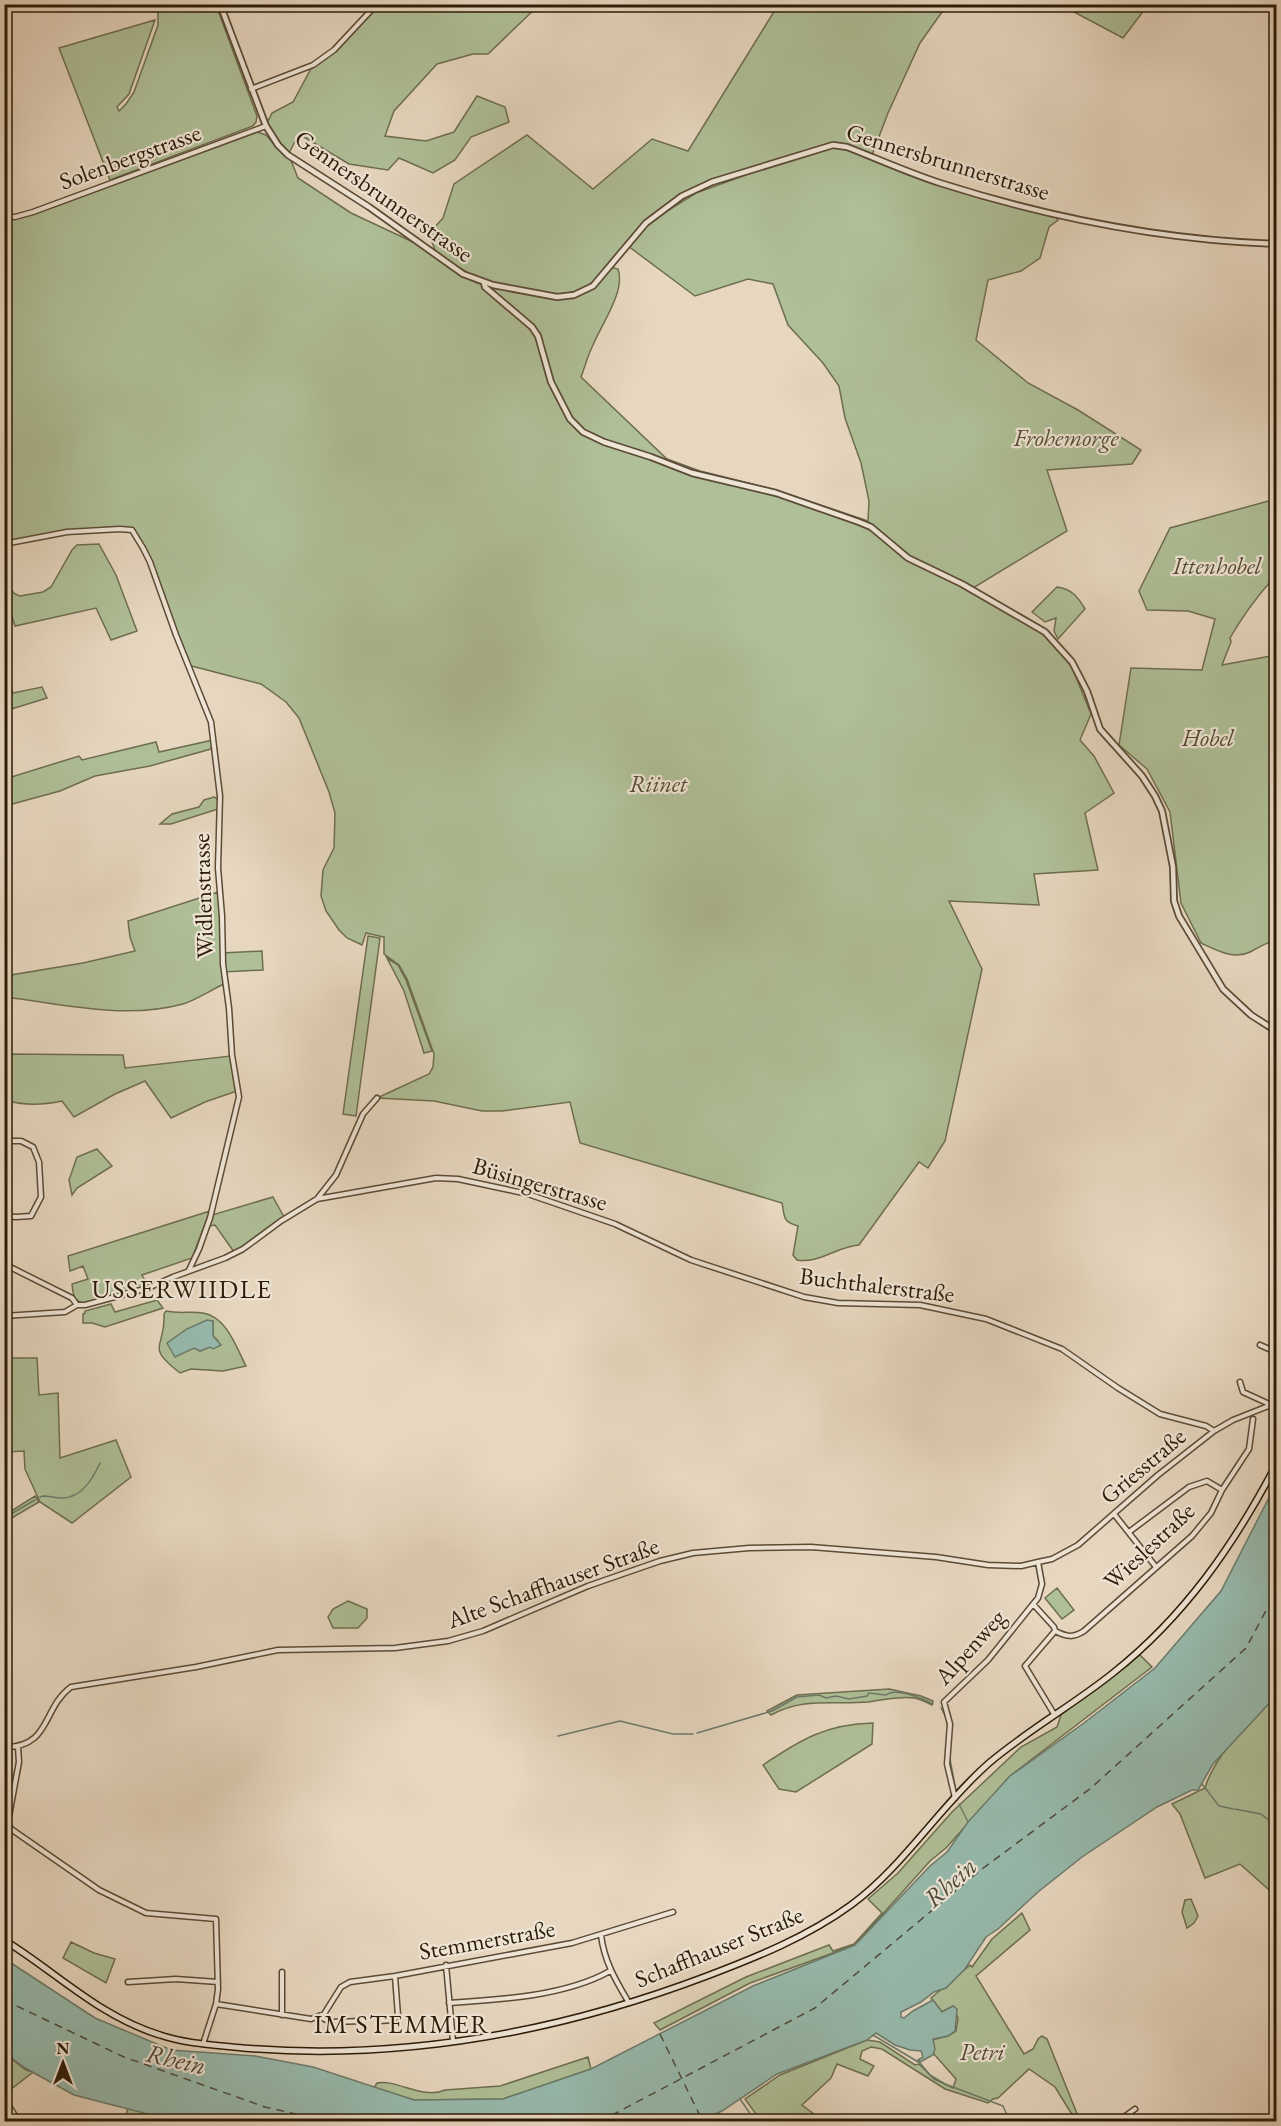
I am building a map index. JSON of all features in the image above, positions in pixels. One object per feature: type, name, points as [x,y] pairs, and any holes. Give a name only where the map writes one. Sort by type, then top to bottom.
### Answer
[{"type":"main road","name":"Schaffhauser Straße","points":[[4,1940],[116,2017],[159,2035],[201,2044],[268,2050],[377,2050],[453,2042],[526,2029],[629,2003],[755,1957],[805,1933],[853,1904],[888,1873],[987,1765],[1054,1714],[1111,1675],[1160,1632],[1185,1605],[1228,1549],[1276,1465]]},
{"type":"street","name":"Gennersbrunnerstrasse","points":[[220,4],[266,126],[278,145],[453,268],[484,283],[549,296],[574,295],[593,286],[646,223],[682,196],[712,182],[833,144],[847,147],[942,184],[1062,216],[1179,238],[1276,244]]},
{"type":"street","points":[[251,89],[313,65],[334,50],[377,4]]},
{"type":"street","name":"Solenbergstrasse","points":[[4,216],[15,217],[33,212],[266,126]]},
{"type":"street","points":[[484,283],[487,289],[532,327],[538,336],[551,382],[570,419],[583,432],[604,442],[692,473],[776,494],[859,522],[870,527],[908,558],[962,584],[1045,632],[1072,662],[1080,675],[1100,729],[1142,777],[1155,796],[1162,811],[1169,843],[1173,867],[1174,901],[1215,978],[1238,1005],[1276,1031]]},
{"type":"street","name":"Widlenstrasse","points":[[4,543],[67,532],[130,529],[150,562],[176,635],[212,723],[220,796],[218,868],[223,964],[232,1055],[239,1096],[210,1218],[200,1249],[189,1270]]},
{"type":"street","points":[[317,1199],[336,1175],[346,1157],[363,1114],[377,1098]]},
{"type":"street","points":[[4,1141],[21,1141],[33,1147],[39,1162],[41,1197],[31,1216],[4,1216]]},
{"type":"street","name":"Büsingerstrasse","points":[[4,1316],[65,1312],[77,1305],[138,1291],[243,1249],[281,1221],[317,1199],[436,1178],[458,1179],[528,1194],[615,1224],[691,1260]]},
{"type":"street","name":"Buchthalerstraße","points":[[691,1260],[783,1291],[824,1301],[920,1305],[986,1319],[1062,1348],[1118,1388],[1160,1414],[1206,1426],[1214,1431]]},
{"type":"street","points":[[4,1264],[72,1298],[77,1305]]},
{"type":"street","points":[[1260,1345],[1269,1349],[1276,1342]]},
{"type":"street","points":[[1240,1382],[1243,1392],[1269,1406]]},
{"type":"street","name":"Griesstraße","points":[[1038,1562],[1052,1559],[1078,1545],[1158,1475],[1214,1431],[1233,1420],[1276,1403]]},
{"type":"street","name":"Wieslestraße","points":[[1055,1631],[1068,1637],[1075,1637],[1192,1536],[1211,1513],[1222,1490],[1250,1449],[1253,1419]]},
{"type":"street","points":[[1129,1532],[1189,1487],[1208,1481],[1222,1490]]},
{"type":"street","points":[[1114,1514],[1156,1567]]},
{"type":"street","name":"Alte Schaffhauser Straße","points":[[18,1747],[29,1743],[43,1730],[58,1700],[71,1687],[196,1667],[278,1650],[395,1648],[448,1641],[483,1631],[588,1586],[693,1552],[811,1547],[936,1557],[988,1566],[1021,1566],[1038,1562]]},
{"type":"street","name":"Alpenweg","points":[[955,1798],[947,1764],[950,1724],[944,1702],[983,1666],[1033,1604],[1041,1591],[1038,1562]]},
{"type":"street","points":[[1033,1604],[1055,1631],[1025,1666],[1054,1714]]},
{"type":"street","points":[[4,1747],[18,1747],[19,1762],[8,1824],[11,1829],[99,1890],[146,1913],[216,1919],[218,1982],[216,2004],[201,2044]]},
{"type":"street","name":"Stemmerstraße","points":[[320,2017],[328,2010],[337,1992],[346,1983],[572,1943],[673,1912]]},
{"type":"street","points":[[601,1935],[602,1948],[610,1971],[629,2003]]},
{"type":"street","points":[[446,1965],[453,2042]]},
{"type":"street","points":[[449,2003],[514,1998],[571,1987],[610,1971]]},
{"type":"street","points":[[282,1972],[282,2015]]},
{"type":"street","points":[[379,2021],[393,2020],[398,2016],[395,1976]]},
{"type":"street","points":[[128,1982],[176,1979],[218,1982]]},
{"type":"street","points":[[216,2004],[311,2019],[320,2017],[331,2022],[363,2021]]},
{"type":"street","points":[[4,2098],[19,2121]]},
{"type":"street","points":[[1117,2121],[1135,2109]]},
{"type":"green space","points":[[1148,4],[1123,38],[1061,5]]},
{"type":"green space","points":[[158,5],[216,5],[257,116],[256,122],[253,126],[110,180],[59,48],[155,20],[129,94],[117,107],[119,111],[134,92],[158,25]]},
{"type":"green space","points":[[377,5],[539,5],[488,54],[473,54],[437,64],[394,111],[385,136],[426,141],[454,132],[477,96],[505,107],[509,122],[471,137],[455,160],[433,173],[399,158],[388,170],[349,164],[299,134],[289,153],[267,123],[272,113],[293,102],[313,65],[334,50]]},
{"type":"green space","points":[[778,5],[947,5],[920,43],[888,113],[872,155],[843,144],[832,143],[697,186],[671,201],[647,219],[593,282],[580,290],[562,295],[488,282],[473,276],[436,253],[431,231],[443,218],[454,184],[527,135],[593,189],[652,139],[688,151]]},
{"type":"green space","name":"Riinet","points":[[254,131],[266,135],[280,151],[290,158],[298,178],[351,213],[415,243],[452,270],[477,283],[552,299],[568,298],[578,296],[594,287],[611,267],[618,269],[620,278],[616,297],[591,349],[581,377],[667,459],[700,471],[776,490],[868,521],[869,501],[861,463],[845,418],[839,386],[823,363],[788,325],[773,284],[748,279],[695,296],[628,246],[651,221],[696,193],[801,155],[832,147],[847,149],[931,182],[1056,217],[1058,220],[1049,227],[1040,258],[1021,271],[988,280],[976,340],[1028,383],[1078,410],[1141,450],[1132,464],[1047,470],[1067,531],[968,591],[1045,632],[1069,660],[1091,714],[1080,740],[1094,756],[1114,793],[1085,813],[1098,870],[1034,874],[1039,905],[949,901],[982,969],[945,1141],[928,1168],[919,1162],[859,1245],[805,1261],[797,1260],[793,1255],[798,1226],[785,1218],[782,1203],[580,1143],[570,1102],[502,1111],[482,1111],[434,1101],[377,1098],[429,1074],[433,1067],[434,1054],[407,979],[399,965],[384,954],[384,937],[366,933],[362,945],[347,938],[326,911],[321,896],[323,870],[334,848],[335,813],[329,792],[299,718],[286,702],[261,684],[188,665],[150,562],[132,530],[67,532],[5,543],[5,216],[15,217]]},
{"type":"green space","name":"Hobel","points":[[1276,499],[1276,575],[1235,629],[1222,665],[1276,655],[1276,941],[1244,954],[1231,955],[1201,943],[1181,903],[1170,812],[1147,769],[1119,745],[1131,668],[1202,670],[1215,619],[1188,611],[1147,610],[1139,591],[1170,528]]},
{"type":"green space","points":[[99,544],[116,575],[137,631],[111,640],[96,608],[15,626],[5,596],[5,584],[20,596],[43,592],[51,587],[77,545]]},
{"type":"green space","points":[[1057,587],[1074,594],[1085,609],[1058,639],[1054,631],[1056,618],[1045,622],[1032,612]]},
{"type":"green space","points":[[4,673],[13,693],[42,687],[47,698],[5,711]]},
{"type":"green space","points":[[213,740],[211,749],[150,766],[95,776],[60,791],[5,806],[5,779],[79,756],[82,760],[156,742],[159,752]]},
{"type":"green space","points":[[214,797],[218,799],[218,809],[171,824],[160,824],[172,814],[199,807],[204,800]]},
{"type":"green space","points":[[218,892],[224,984],[198,997],[183,1004],[161,1009],[116,1011],[5,997],[5,976],[83,963],[135,951],[128,921]]},
{"type":"green space","points":[[368,936],[380,938],[356,1116],[343,1114]]},
{"type":"green space","points":[[262,951],[263,970],[223,972],[222,953]]},
{"type":"green space","points":[[387,958],[398,965],[406,980],[432,1051],[424,1053],[404,991]]},
{"type":"green space","points":[[4,1054],[123,1055],[125,1068],[231,1056],[237,1091],[205,1102],[171,1118],[145,1081],[115,1094],[74,1117],[62,1101],[34,1104],[5,1100]]},
{"type":"green space","points":[[97,1149],[112,1166],[77,1188],[72,1195],[69,1180],[77,1157]]},
{"type":"green space","points":[[273,1197],[284,1217],[234,1252],[215,1225],[209,1226],[212,1215]]},
{"type":"green space","points":[[210,1211],[192,1258],[142,1275],[148,1286],[86,1303],[79,1302],[75,1298],[72,1284],[88,1279],[83,1266],[70,1271],[68,1256]]},
{"type":"green space","points":[[157,1300],[163,1308],[105,1327],[83,1323],[85,1311],[111,1304],[115,1312]]},
{"type":"green space","points":[[166,1311],[198,1312],[218,1320],[230,1334],[246,1366],[223,1371],[191,1369],[180,1373],[169,1364],[160,1351]],"holes":[[[213,1322],[213,1336],[218,1341],[210,1347],[200,1351],[194,1348]]]},
{"type":"green space","points":[[4,1358],[37,1358],[39,1395],[58,1393],[60,1458],[116,1440],[131,1477],[72,1523],[40,1502],[25,1469],[24,1451],[5,1452]]},
{"type":"green space","points":[[35,1496],[39,1502],[5,1522],[5,1515]]},
{"type":"green space","points":[[1057,1588],[1074,1610],[1062,1619],[1045,1598]]},
{"type":"green space","points":[[348,1601],[367,1609],[367,1618],[358,1628],[333,1628],[328,1617],[333,1609]]},
{"type":"green space","points":[[1140,1655],[1152,1667],[1010,1776],[855,1945],[750,1983],[660,2030],[654,2023],[746,1977],[829,1945],[833,1951],[854,1944],[882,1913],[868,1899],[898,1873],[952,1812],[1021,1747],[1057,1727],[1061,1715]]},
{"type":"green space","points":[[889,1689],[921,1696],[933,1701],[932,1705],[916,1698],[891,1698],[868,1702],[807,1704],[783,1709],[771,1715],[767,1711],[797,1695]]},
{"type":"green space","points":[[1276,1696],[1276,1896],[1240,1864],[1205,1878],[1180,1814],[1172,1804],[1205,1788],[1216,1763],[1225,1751]]},
{"type":"green space","points":[[873,1723],[872,1744],[796,1792],[779,1789],[763,1765],[789,1748],[827,1730],[841,1726]]},
{"type":"green space","points":[[1191,1899],[1198,1916],[1187,1928],[1182,1912],[1185,1900]]},
{"type":"green space","name":"Petri","points":[[1022,1913],[1030,1930],[976,1976],[1024,2054],[1033,2049],[1042,2036],[1047,2039],[1080,2121],[1076,2121],[1055,2087],[1029,2069],[998,2098],[988,2103],[945,2089],[882,2049],[871,2047],[862,2051],[860,2059],[874,2066],[868,2076],[837,2064],[831,2078],[802,2105],[823,2121],[761,2121],[745,2099],[780,2075],[867,2040],[880,2042],[915,2065],[919,2064],[934,2079],[953,2088],[956,2079],[933,2053],[932,2040],[948,2036],[956,2031],[958,2018],[953,2006],[942,2012],[931,1998],[970,1965],[972,1967],[992,1939]]},
{"type":"green space","points":[[71,1942],[94,1953],[115,1959],[106,1983],[63,1958]]},
{"type":"green space","points":[[5,2054],[26,2070],[33,2072],[5,2094]]},
{"type":"green space","points":[[588,2057],[591,2069],[503,2099],[414,2100],[374,2088],[377,2083],[385,2083],[428,2093],[500,2086]]},
{"type":"green space","points":[[128,2108],[171,2121],[175,2121],[124,2122]]},
{"type":"water","points":[[207,1320],[213,1321],[213,1336],[221,1345],[200,1351],[194,1348],[175,1357],[167,1343],[187,1329]]},
{"type":"water","name":"Rhein","points":[[1276,1484],[1276,1696],[1213,1764],[1198,1790],[1192,1790],[1157,1807],[1082,1857],[986,1937],[965,1969],[946,1988],[934,1992],[921,2002],[901,2012],[901,2017],[904,2018],[933,2000],[942,2012],[953,2006],[957,2009],[955,2031],[948,2036],[933,2039],[935,2049],[933,2055],[920,2062],[918,2060],[923,2057],[921,2051],[895,2045],[876,2033],[867,2040],[777,2074],[722,2111],[699,2121],[175,2121],[74,2095],[25,2068],[5,2053],[5,1959],[95,2018],[171,2050],[255,2056],[313,2067],[414,2100],[503,2099],[591,2069],[753,1986],[855,1945],[930,1866],[947,1852],[968,1822],[1010,1776],[1155,1668],[1221,1591]]},
{"type":"waterway","points":[[40,1497],[62,1498],[75,1495],[90,1481],[100,1463]]},
{"type":"waterway","points":[[4,1518],[35,1500]]},
{"type":"waterway","points":[[697,1733],[772,1711],[797,1697],[819,1695],[826,1698],[836,1696],[849,1699],[867,1696],[869,1693],[886,1695],[896,1692],[916,1696],[933,1704]]},
{"type":"waterway","points":[[941,1708],[947,1719],[948,1730]]},
{"type":"waterway","points":[[558,1736],[620,1721],[673,1734],[693,1734]]},
{"type":"waterway","points":[[950,1759],[956,1791]]},
{"type":"waterway","points":[[1202,1784],[1219,1806]]},
{"type":"waterway","points":[[959,1804],[968,1822]]},
{"type":"waterway","points":[[1220,1806],[1233,1809]]},
{"type":"waterway","points":[[1235,1809],[1261,1814],[1276,1826]]},
{"type":"waterway","points":[[873,2035],[920,2063],[930,2075],[945,2084],[1003,2106],[1010,2122]]},
{"type":"waterway","points":[[740,2099],[751,2115]]},
{"type":"ferry route","points":[[599,2122],[815,2008],[978,1872],[1091,1788],[1246,1648],[1276,1592]]},
{"type":"ferry route","points":[[4,2000],[124,2057],[265,2107],[331,2122]]},
{"type":"ferry route","points":[[660,2034],[702,2120]]},
{"type":"district","name":"USSERWIIDLE","points":[[182,1289]]},
{"type":"district","name":"IM STEMMER","points":[[402,2024]]},
{"type":"park label","name":"Frohemorge","points":[[1066,438]]},
{"type":"park label","name":"Ittenhobel","points":[[1217,566]]}]
